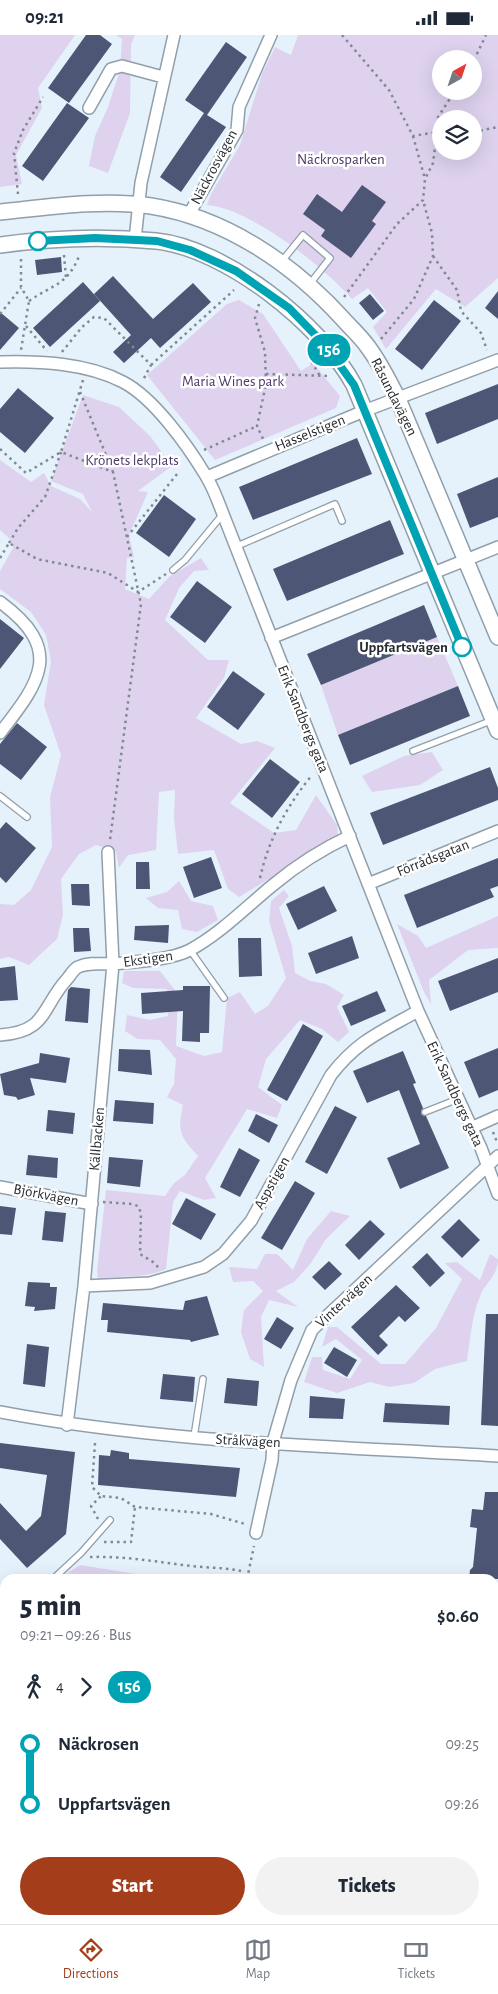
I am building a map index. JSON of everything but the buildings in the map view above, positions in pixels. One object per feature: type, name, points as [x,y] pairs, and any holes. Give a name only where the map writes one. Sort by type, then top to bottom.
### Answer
[{"type":"street","points":[[135,241],[138,204],[163,77],[174,35]]},
{"type":"street","name":"Näckrosvägen","points":[[188,215],[237,130],[239,107],[263,58],[271,35]]},
{"type":"street","points":[[89,108],[111,69],[122,66],[163,77]]},
{"type":"street","name":"Råsundavägen","points":[[0,212],[70,205],[138,204],[188,215],[243,238],[281,262],[309,285],[367,345],[382,367],[398,399],[498,637]]},
{"type":"street","name":"Råsundavägen","points":[[0,245],[95,238],[157,241],[190,250],[236,271],[268,291],[289,308],[326,346],[350,377],[496,725]]},
{"type":"street","name":"Hasselstigen","points":[[207,477],[364,411],[495,361]]},
{"type":"street","name":"Erik Sandbergs gata","points":[[0,362],[59,365],[86,369],[123,382],[150,403],[207,477],[418,1011],[498,1193]]},
{"type":"street","points":[[271,638],[498,547]]},
{"type":"street","points":[[0,602],[12,611],[29,629],[42,658],[38,678],[17,712],[0,733]]},
{"type":"street","name":"Förrådsgatan","points":[[368,884],[498,831]]},
{"type":"street","name":"Ekstigen","points":[[0,1035],[17,1034],[32,1027],[42,1017],[62,983],[76,968],[88,964],[113,964],[177,955],[190,950],[218,932],[274,884],[322,849],[350,836]]},
{"type":"street","name":"Källbacken","points":[[67,1425],[96,1203],[113,964],[108,852]]},
{"type":"street","name":"Aspstigen","points":[[84,1285],[150,1283],[204,1267],[222,1253],[251,1221],[331,1075],[344,1058],[360,1043],[418,1011]]},
{"type":"street","points":[[471,1128],[498,1116]]},
{"type":"street","name":"Vintervägen","points":[[253,1529],[272,1460],[273,1442],[291,1380],[312,1330],[498,1157]]},
{"type":"street","name":"Björkvägen","points":[[0,1187],[96,1203]]},
{"type":"street","name":"Stråkvägen","points":[[0,1412],[67,1425],[194,1437],[498,1456]]},
{"type":"lane","points":[[281,262],[303,235],[330,258],[309,285]]},
{"type":"lane","points":[[235,547],[335,504],[342,521]]},
{"type":"lane","points":[[173,570],[185,560],[223,514]]},
{"type":"lane","name":"Råsundavägen","points":[[413,751],[496,725]]},
{"type":"lane","points":[[0,796],[27,817]]},
{"type":"lane","points":[[190,950],[224,998]]},
{"type":"lane","points":[[425,1112],[458,1099]]},
{"type":"lane","points":[[194,1437],[202,1379]]},
{"type":"lane","points":[[58,1574],[81,1553],[110,1520]]},
{"type":"path","points":[[342,35],[389,90],[413,136],[425,179],[423,200],[432,233],[433,256],[414,299],[381,340]]},
{"type":"path","points":[[479,50],[486,35]]},
{"type":"path","points":[[18,194],[14,153],[23,130],[43,97]]},
{"type":"path","points":[[482,130],[498,127]]},
{"type":"path","points":[[413,136],[432,134]]},
{"type":"path","points":[[425,179],[434,160]]},
{"type":"path","points":[[344,297],[396,224],[423,200]]},
{"type":"path","points":[[29,301],[59,285],[73,271],[80,254]]},
{"type":"path","points":[[64,255],[66,278]]},
{"type":"path","points":[[433,256],[457,290],[461,311],[481,333],[495,361]]},
{"type":"path","points":[[19,362],[29,301],[21,287],[20,259]]},
{"type":"path","points":[[0,314],[21,287]]},
{"type":"path","points":[[137,392],[151,365],[234,290]]},
{"type":"path","points":[[259,304],[255,317],[265,352],[266,384],[257,426],[268,450]]},
{"type":"path","points":[[59,365],[62,350],[82,327],[94,317],[104,317],[113,324],[151,365]]},
{"type":"path","points":[[26,326],[49,354]]},
{"type":"path","points":[[310,350],[308,356],[320,376]]},
{"type":"path","points":[[0,558],[18,527],[46,497],[86,369]]},
{"type":"path","points":[[266,374],[330,376]]},
{"type":"path","points":[[79,391],[113,472],[141,604],[108,852]]},
{"type":"path","points":[[204,450],[257,426]]},
{"type":"path","points":[[0,450],[26,473],[61,452]]},
{"type":"path","points":[[61,452],[113,472]]},
{"type":"path","points":[[126,538],[178,474]]},
{"type":"path","points":[[9,543],[37,559],[108,573],[138,592]]},
{"type":"path","points":[[138,592],[173,570]]},
{"type":"path","points":[[259,881],[277,825],[288,805],[314,772]]},
{"type":"path","points":[[492,1130],[497,1143]]},
{"type":"path","points":[[96,1203],[132,1204],[138,1206],[141,1213],[140,1254],[153,1261],[163,1273]]},
{"type":"path","points":[[95,1443],[92,1487],[101,1496],[121,1497],[134,1507],[211,1514],[253,1529],[248,1574]]},
{"type":"path","points":[[101,1496],[91,1506],[103,1528]]},
{"type":"path","points":[[99,1545],[104,1542],[131,1542],[134,1507]]},
{"type":"path","points":[[92,1550],[85,1557],[121,1556],[241,1571]]},
{"type":"green space","points":[[0,35],[75,35],[38,88],[42,108],[16,155],[22,184],[0,187]]},
{"type":"green space","points":[[116,35],[135,35],[131,45],[130,113],[108,173],[89,166],[95,136],[108,107],[120,70],[122,39]]},
{"type":"green space","name":"Näckrosparken","points":[[298,35],[498,35],[498,278],[465,307],[436,289],[386,349],[373,327],[387,312],[368,288],[352,299],[324,271],[285,241],[244,216],[207,205],[211,194],[240,145],[262,74],[275,47],[291,55]]},
{"type":"green space","name":"Maria Wines park","points":[[239,300],[263,314],[301,371],[313,363],[340,396],[336,408],[215,460],[147,375],[227,304]]},
{"type":"green space","name":"Krönets lekplats","points":[[83,395],[119,407],[150,436],[172,466],[138,491],[148,492],[129,535],[134,557],[127,558],[125,589],[149,599],[170,576],[201,558],[209,570],[194,571],[179,588],[165,620],[208,660],[229,660],[224,678],[196,718],[241,744],[257,741],[275,748],[230,803],[274,833],[296,830],[316,795],[337,825],[338,838],[239,897],[228,889],[214,850],[178,854],[174,818],[175,790],[159,792],[156,850],[128,855],[119,868],[116,852],[96,845],[79,854],[61,879],[63,915],[57,939],[29,965],[9,957],[0,959],[0,904],[14,905],[31,890],[52,847],[50,797],[61,755],[44,705],[51,661],[46,635],[31,612],[0,589],[0,571],[13,548],[10,539],[0,530],[0,460],[31,482],[44,473],[51,486],[80,499],[92,512],[83,494],[51,481]]},
{"type":"green space","points":[[437,637],[458,686],[338,735],[321,685]]},
{"type":"green space","points":[[432,752],[443,770],[420,785],[372,792],[362,776],[404,756]]},
{"type":"green space","points":[[179,881],[191,901],[213,906],[218,920],[197,932],[182,929],[178,910],[158,908],[146,898],[167,892]]},
{"type":"green space","points":[[284,890],[289,896],[279,908],[292,946],[295,973],[310,981],[326,984],[344,995],[337,1007],[349,1032],[338,1042],[322,1029],[300,1020],[266,1059],[258,1087],[282,1105],[277,1118],[247,1109],[205,1178],[216,1198],[204,1200],[180,1191],[173,1202],[166,1269],[141,1276],[98,1279],[97,1271],[106,1190],[165,1196],[174,1183],[185,1175],[198,1156],[187,1144],[180,1128],[183,1105],[167,1097],[174,1084],[176,1059],[160,1040],[137,1039],[125,1031],[127,1015],[150,1020],[168,1016],[167,989],[133,988],[122,983],[124,971],[160,971],[178,994],[176,1046],[204,1056],[222,1052],[227,998],[240,992],[255,1014],[268,1006],[286,978],[269,921],[271,901]]},
{"type":"green space","points":[[498,916],[498,948],[468,950],[429,980],[431,1004],[424,992],[397,924],[418,936],[426,948]]},
{"type":"green space","points":[[331,1211],[350,1216],[326,1239],[311,1263],[294,1282],[276,1291],[298,1307],[269,1300],[261,1317],[264,1367],[250,1359],[241,1332],[244,1310],[263,1291],[253,1281],[233,1282],[229,1267],[257,1269],[265,1254],[277,1254],[293,1270],[307,1239]]},
{"type":"green space","points":[[490,1254],[498,1259],[498,1265],[483,1289],[475,1310],[467,1361],[435,1369],[414,1383],[389,1387],[370,1382],[337,1393],[304,1382],[312,1357],[322,1357],[323,1370],[350,1379],[362,1360],[336,1339],[322,1347],[328,1327],[337,1327],[381,1364],[405,1364],[436,1328],[462,1279],[445,1263],[457,1262],[480,1280]]},
{"type":"green space","points":[[80,1565],[136,1574],[66,1574]]},
{"type":"bus line","name":"156","points":[[38,241],[95,238],[157,241],[190,250],[236,271],[268,291],[289,308],[326,346],[350,377],[462,647]]},
{"type":"place","name":"Uppfartsvägen","points":[[462,647]]}]
